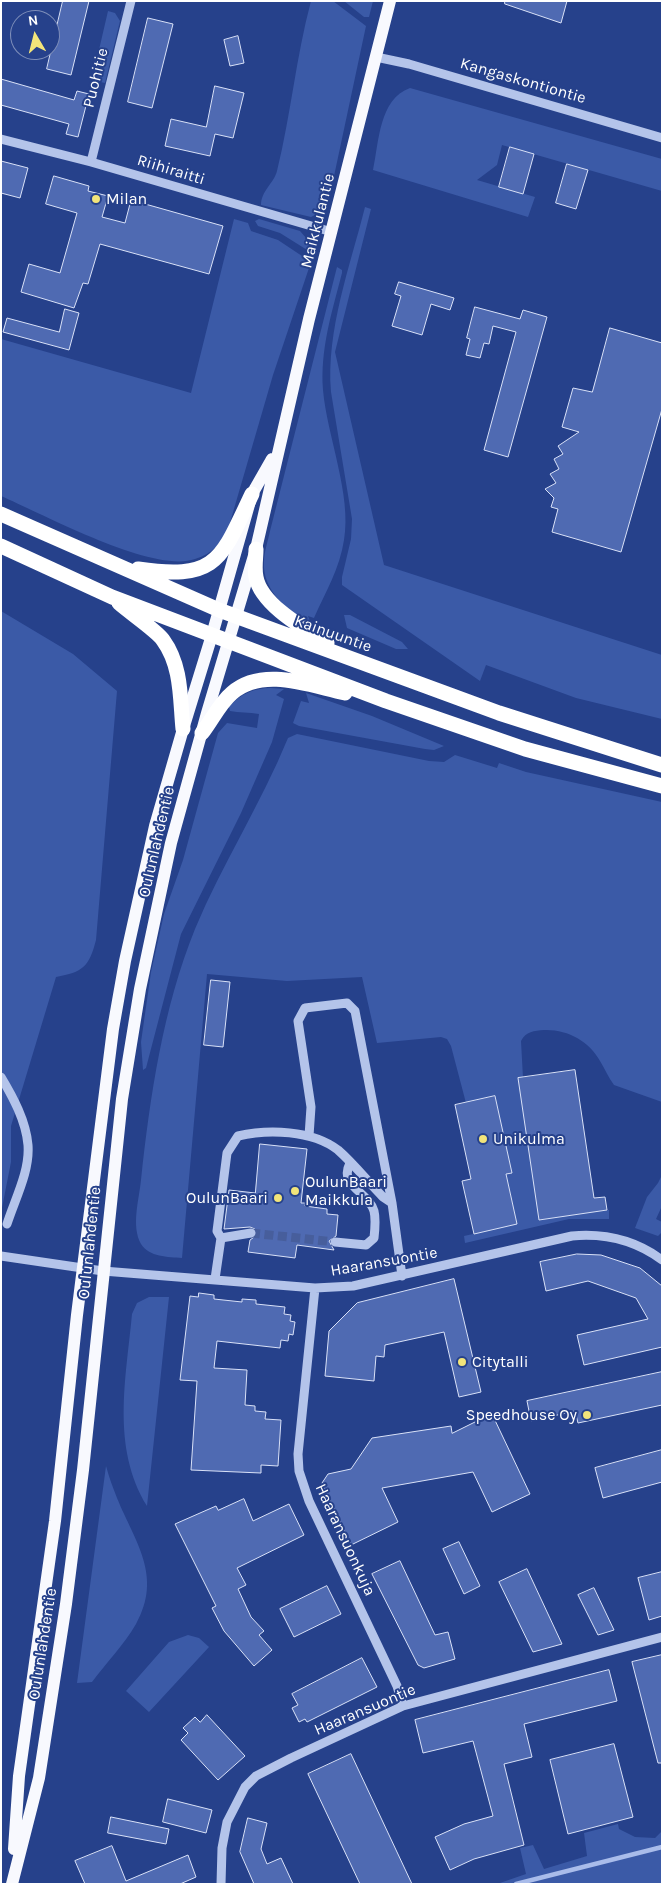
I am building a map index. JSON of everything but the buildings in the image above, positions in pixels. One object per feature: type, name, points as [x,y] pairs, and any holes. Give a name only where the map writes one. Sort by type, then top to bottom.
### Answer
[{"type":"highway","points":[[117,566],[170,574],[194,571],[207,566],[219,555],[228,542],[252,494]]},
{"type":"highway","name":"Kainuuntie","points":[[1,514],[236,617],[499,713],[662,765]]},
{"type":"highway","points":[[1,546],[112,597],[386,701],[525,748],[662,786]]},
{"type":"highway","points":[[256,549],[256,576],[263,592],[293,622],[349,658]]},
{"type":"highway","points":[[112,597],[163,638],[172,656],[179,678],[183,729]]},
{"type":"highway","points":[[202,733],[231,694],[255,681],[278,679],[386,701]]},
{"type":"main road","name":"Maikkulantie","points":[[236,617],[256,549],[278,449],[390,1]]},
{"type":"main road","name":"Maikkulantie","points":[[212,635],[252,494],[278,449]]},
{"type":"main road","name":"Oulunlahdentie","points":[[12,1882],[39,1778],[66,1604],[83,1470],[122,1099],[140,989],[172,843],[236,617]]},
{"type":"main road","name":"Oulunlahdentie","points":[[12,1882],[19,1776],[55,1520],[83,1268],[113,1029],[125,962],[155,826],[212,635]]},
{"type":"street","name":"Puohitie","points":[[90,162],[131,1]]},
{"type":"street","name":"Kangaskontiontie","points":[[376,57],[427,69],[662,138]]},
{"type":"street","name":"Riihiraitti","points":[[1,139],[90,162],[332,232]]},
{"type":"street","points":[[309,1136],[311,1107],[298,1021],[305,1008],[347,1003],[355,1011],[392,1203],[402,1276]]},
{"type":"street","points":[[1,1077],[16,1101],[28,1145],[25,1170],[7,1224]]},
{"type":"street","points":[[215,1279],[221,1238],[217,1231],[227,1153],[238,1136],[260,1131],[309,1136],[337,1149],[383,1197],[392,1203]]},
{"type":"street","points":[[335,1242],[366,1244],[374,1238],[374,1210],[369,1201],[348,1180],[346,1171],[350,1162]]},
{"type":"street","points":[[221,1238],[251,1233]]},
{"type":"street","name":"Haaransuontie","points":[[1,1256],[103,1271],[315,1288],[353,1286],[572,1236],[595,1234],[637,1245],[662,1260]]},
{"type":"street","name":"Haaransuonkuja","points":[[315,1288],[301,1416],[298,1454],[299,1471],[309,1501],[397,1686],[403,1706]]},
{"type":"street","name":"Haaransuontie","points":[[221,1884],[222,1848],[228,1822],[235,1804],[249,1782],[291,1758],[403,1706],[662,1637]]},
{"type":"shaded area","points":[[311,1],[333,1],[366,26],[327,209],[311,217],[261,205],[263,195],[277,171],[301,43]]},
{"type":"shaded area","points":[[344,1],[373,1],[369,17],[364,17]]},
{"type":"shaded area","points":[[108,11],[115,13],[120,21],[105,83],[92,80]]},
{"type":"shaded area","points":[[410,88],[662,159],[662,191],[502,145],[497,165],[477,180],[535,197],[528,217],[373,170],[379,135],[386,111],[400,94]]},
{"type":"shaded area","points":[[365,207],[371,209],[335,352],[384,565],[662,655],[662,719],[576,698],[486,665],[480,681],[342,585],[342,577],[351,539],[352,519],[331,392],[330,369],[340,299]]},
{"type":"shaded area","points":[[234,219],[248,223],[251,231],[278,240],[311,262],[273,375],[229,526],[220,542],[212,551],[195,559],[176,561],[153,558],[98,540],[1,496],[1,339],[191,393]]},
{"type":"shaded area","points":[[259,219],[300,231],[313,246],[312,253],[280,233],[258,226],[255,221]]},
{"type":"shaded area","points":[[337,267],[342,270],[342,273],[325,345],[323,390],[325,408],[342,485],[346,523],[339,560],[314,618],[308,616],[311,624],[285,606],[272,591],[267,582],[264,558]]},
{"type":"shaded area","points":[[1,611],[73,654],[117,691],[96,940],[91,956],[84,967],[73,973],[56,977],[11,1126],[11,1162],[1,1213]]},
{"type":"shaded area","points":[[344,615],[350,615],[402,642],[408,649],[396,649],[347,628]]},
{"type":"shaded area","points":[[259,689],[284,689],[276,695],[284,699],[272,742],[241,813],[181,934],[146,1068],[143,1070],[141,1042],[151,972],[164,914],[183,860],[218,733],[227,723],[257,728],[259,714],[230,711],[229,707],[248,693]]},
{"type":"shaded area","points":[[306,693],[372,716],[444,746],[434,750],[425,749],[299,726],[293,723],[301,701],[309,703]]},
{"type":"shaded area","points":[[297,734],[429,761],[444,762],[455,755],[497,768],[499,763],[526,772],[662,802],[662,1102],[614,1085],[590,1048],[584,1042],[569,1034],[553,1030],[537,1031],[528,1033],[521,1041],[523,1078],[539,1220],[607,1210],[609,1210],[609,1219],[569,1219],[465,1243],[464,1236],[517,1224],[506,1174],[512,1173],[495,1096],[466,1103],[451,1046],[447,1039],[441,1037],[377,1043],[362,977],[287,981],[207,974],[182,1258],[154,1254],[141,1244],[136,1229],[136,1213],[159,1053],[174,990],[195,929],[217,881],[266,787],[288,738]]},
{"type":"shaded area","points":[[662,1175],[662,1206],[656,1219],[662,1222],[662,1232],[658,1236],[635,1228],[647,1197]]},
{"type":"shaded area","points":[[149,1297],[169,1297],[147,1506],[136,1483],[129,1460],[124,1412],[132,1314],[137,1303]]},
{"type":"shaded area","points":[[106,1466],[143,1560],[147,1575],[147,1590],[144,1607],[126,1639],[92,1682],[77,1683]]},
{"type":"shaded area","points":[[188,1635],[199,1638],[209,1647],[149,1712],[126,1691],[169,1642]]},
{"type":"shaded area","points":[[618,1824],[619,1829],[635,1837],[655,1838],[662,1831],[662,1884],[497,1884],[526,1874],[520,1848],[533,1845],[544,1869],[587,1856],[584,1833]]},
{"type":"waterway","points":[[516,1884],[662,1847]]},
{"type":"tunnel","points":[[251,1233],[335,1242]]},
{"type":"place","name":"Milan","points":[[96,199]]},
{"type":"place","name":"Unikulma","points":[[483,1139]]},
{"type":"place","name":"OulunBaari Maikkula","points":[[295,1191]]},
{"type":"place","name":"OulunBaari","points":[[278,1198]]},
{"type":"place","name":"Citytalli","points":[[462,1362]]},
{"type":"place","name":"Speedhouse Oy","points":[[587,1415]]}]
